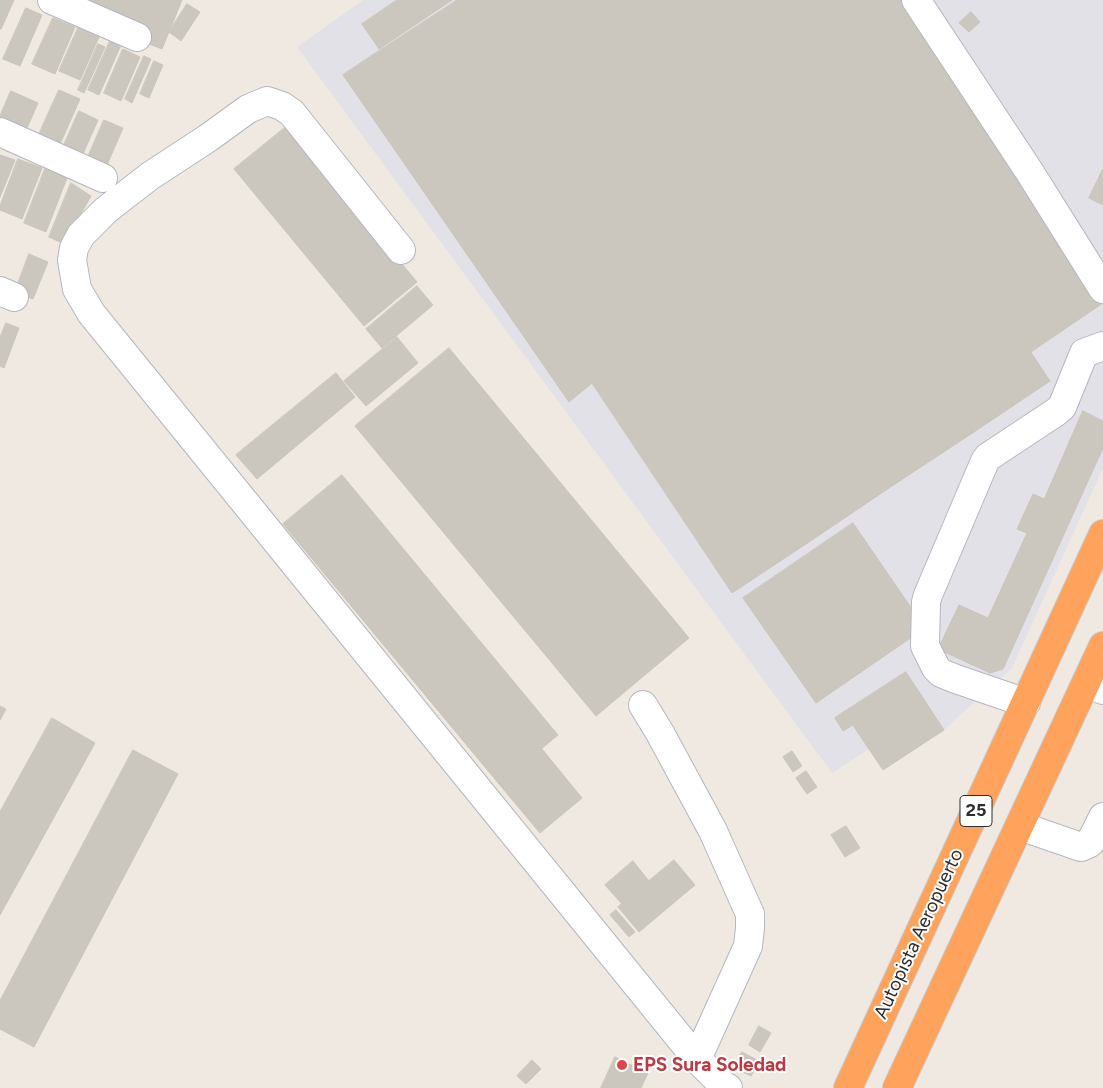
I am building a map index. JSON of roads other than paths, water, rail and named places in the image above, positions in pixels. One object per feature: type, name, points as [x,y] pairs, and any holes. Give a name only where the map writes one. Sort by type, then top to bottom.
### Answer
[{"type":"highway","name":"Autopista Aeropuerto","points":[[848,1088],[1103,534]]},
{"type":"highway","name":"25","points":[[897,1088],[1020,826],[1098,667]]},
{"type":"street","points":[[52,0],[137,37]]},
{"type":"street","points":[[916,0],[1029,171],[1103,290]]},
{"type":"street","points":[[401,250],[292,113],[282,106],[267,101],[248,109],[150,176],[106,210],[81,235],[74,248],[72,260],[77,289],[91,313],[697,1059],[728,1088]]},
{"type":"street","points":[[0,132],[103,178]]},
{"type":"street","points":[[1026,703],[956,679],[941,673],[936,668],[924,646],[926,602],[985,461],[992,454],[1062,407],[1084,353],[1103,346]]},
{"type":"street","points":[[643,705],[713,831],[750,914],[748,946],[697,1059]]},
{"type":"street","points":[[1020,826],[1081,847],[1090,844],[1103,817]]},
{"type":"place","name":"EPS Sura Soledad","points":[[622,1065]]}]
